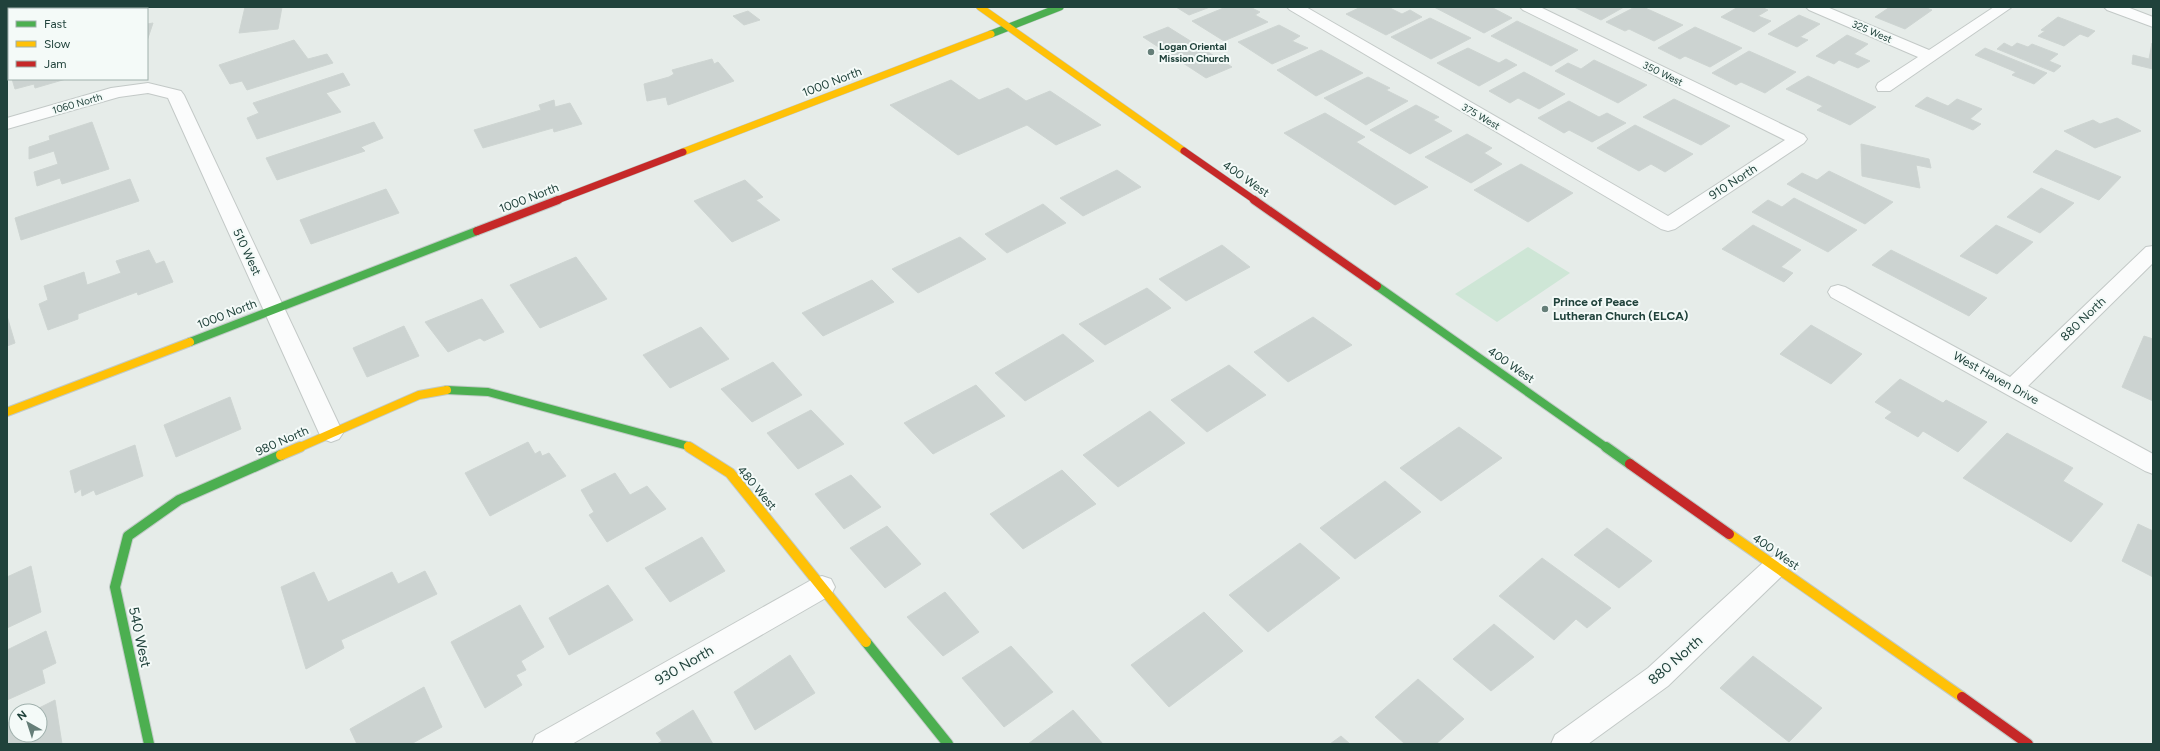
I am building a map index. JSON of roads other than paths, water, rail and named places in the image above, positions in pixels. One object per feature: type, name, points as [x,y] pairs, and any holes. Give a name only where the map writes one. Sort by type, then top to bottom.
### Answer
[{"type":"street","name":"400 West","points":[[980,7],[2028,744]]},
{"type":"street","name":"1000 North","points":[[7,412],[1060,7]]},
{"type":"street","name":"375 West","points":[[1295,7],[1668,225]]},
{"type":"street","name":"350 West","points":[[1528,7],[1798,139]]},
{"type":"street","name":"325 West","points":[[1814,7],[1930,56]]},
{"type":"street","points":[[1884,87],[2004,7]]},
{"type":"street","points":[[2112,7],[2153,22]]},
{"type":"street","name":"510 West","points":[[148,88],[175,96],[331,433]]},
{"type":"street","name":"1060 North","points":[[7,124],[117,92],[148,88]]},
{"type":"street","name":"910 North","points":[[1668,225],[1798,139]]},
{"type":"street","name":"880 North","points":[[2013,386],[2153,252]]},
{"type":"street","name":"West Haven Drive","points":[[1838,292],[2013,386],[2153,465]]},
{"type":"street","name":"980 North","points":[[128,536],[179,500],[419,395],[456,389]]},
{"type":"street","name":"480 West","points":[[456,389],[488,392],[684,444],[730,473],[948,744]]},
{"type":"street","name":"540 West","points":[[128,536],[116,587],[149,744]]},
{"type":"street","name":"880 North","points":[[1565,744],[1658,677],[1776,566]]},
{"type":"street","name":"930 North","points":[[546,744],[822,587]]},
{"type":"place","name":"Logan Oriental Mission Church","points":[[1151,52]]},
{"type":"place","name":"Prince of Peace Lutheran Church (ELCA)","points":[[1545,309]]}]
